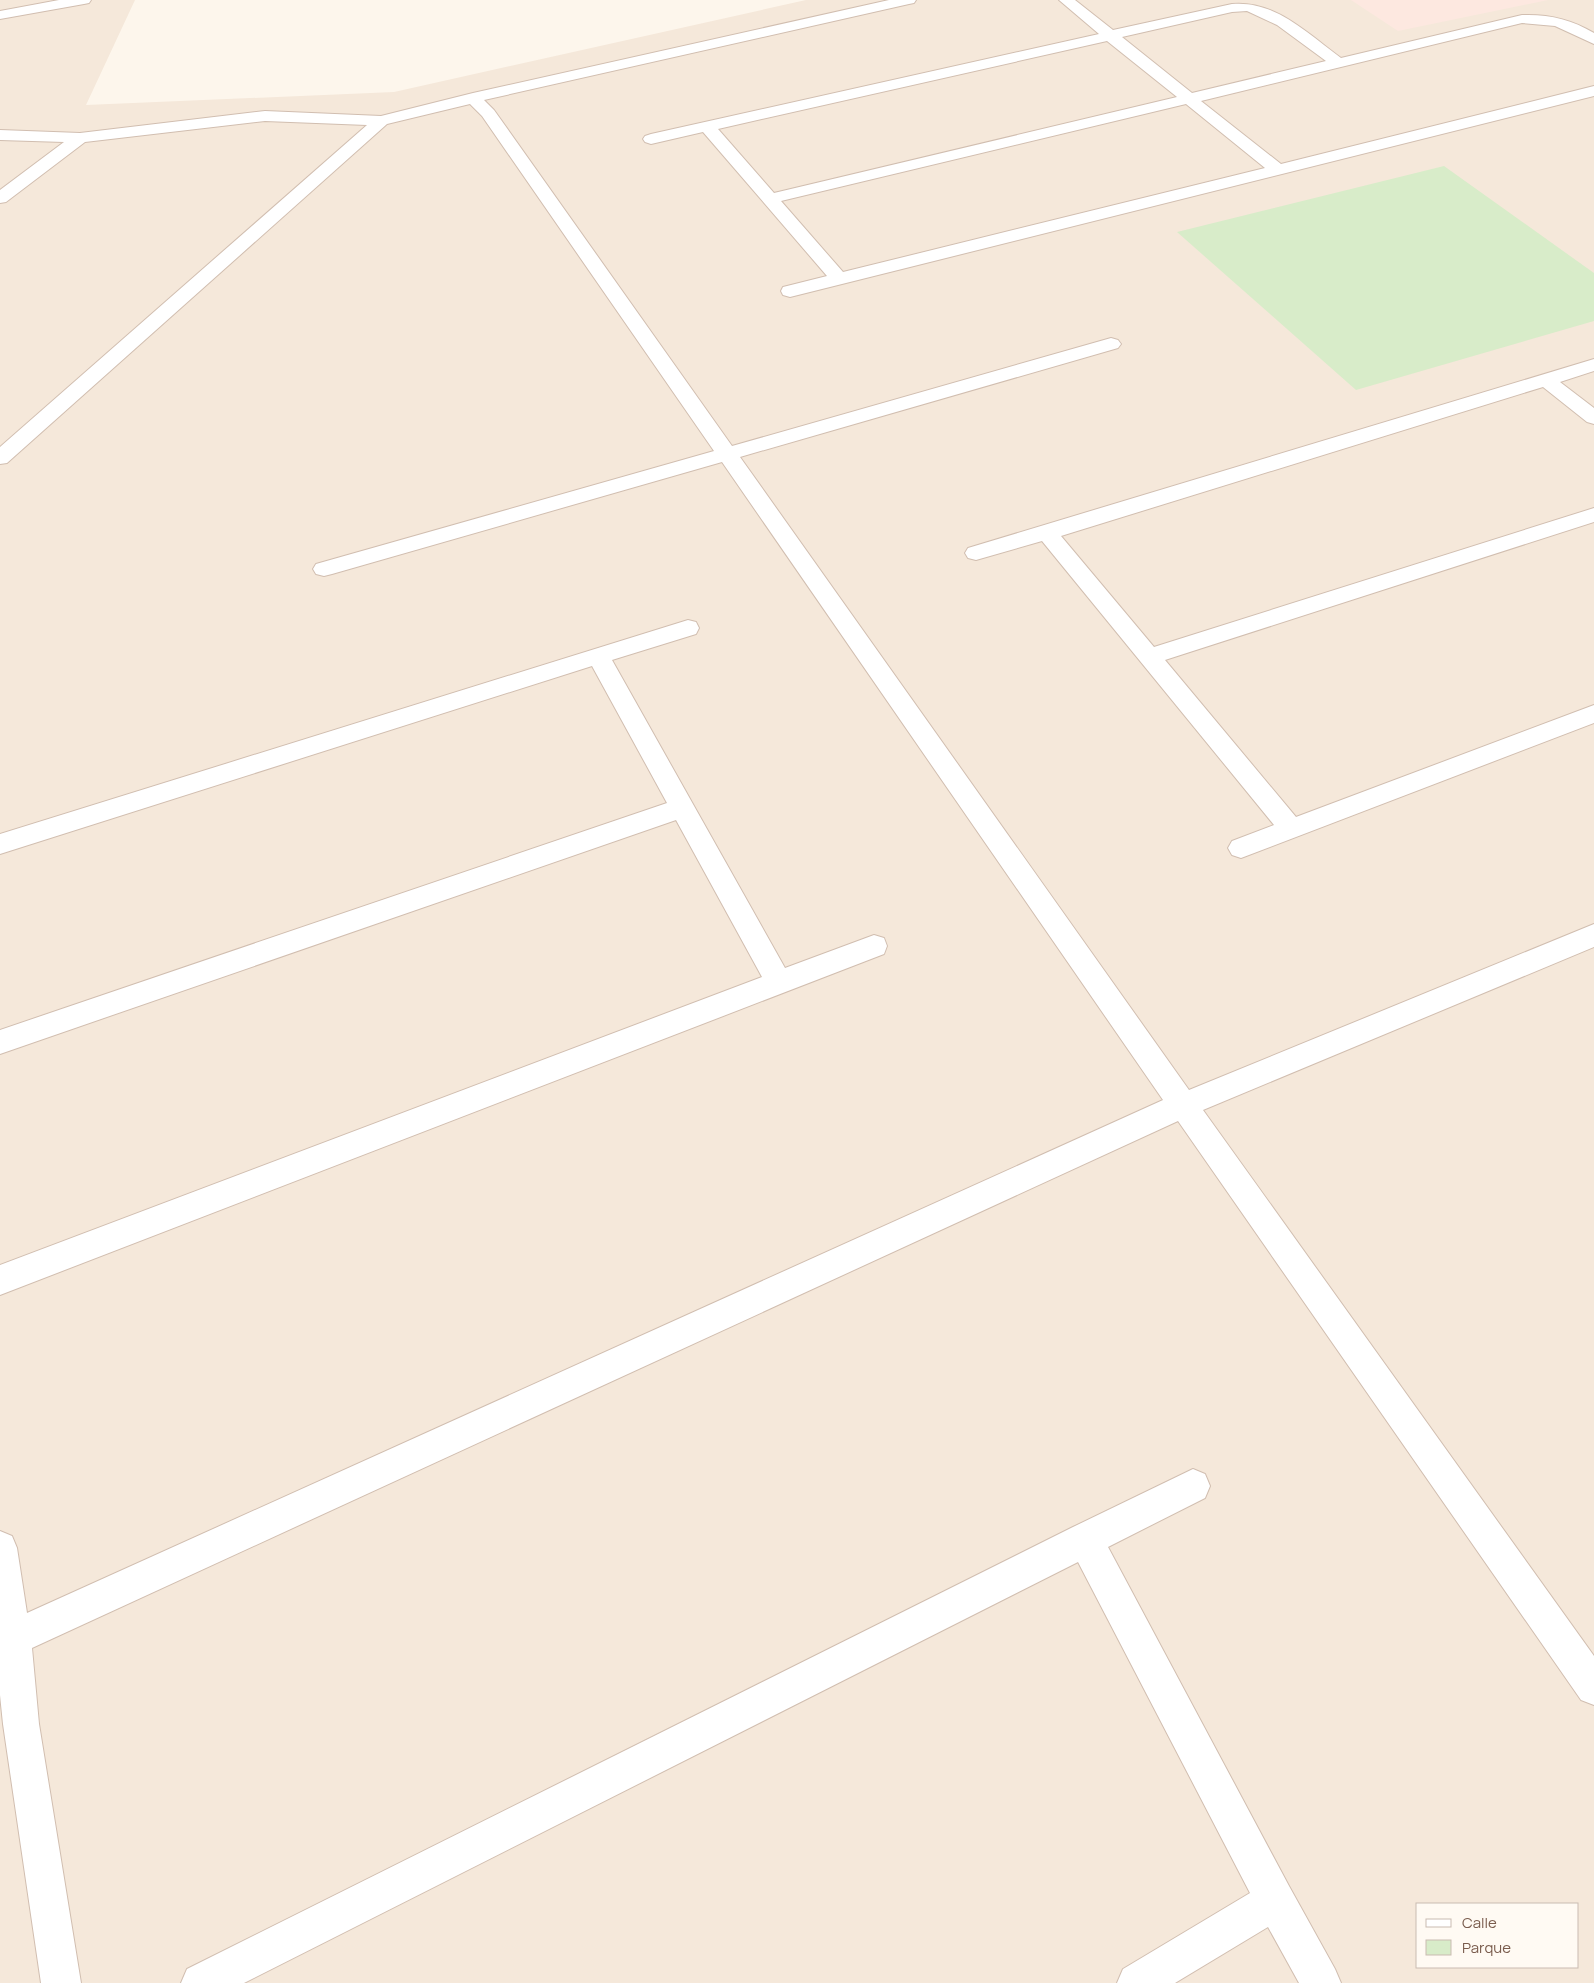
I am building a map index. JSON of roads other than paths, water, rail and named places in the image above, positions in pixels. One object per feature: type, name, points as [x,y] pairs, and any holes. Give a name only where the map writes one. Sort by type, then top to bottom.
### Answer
[{"type":"street","points":[[0,15],[84,0]]},
{"type":"street","points":[[0,136],[80,138],[265,116],[381,121],[473,98],[909,0]]},
{"type":"street","points":[[1066,0],[1278,170]]},
{"type":"street","points":[[651,138],[1232,8],[1248,7],[1264,12],[1279,20],[1340,64]]},
{"type":"street","points":[[770,199],[1522,20],[1542,18],[1557,20],[1575,27],[1594,39]]},
{"type":"street","points":[[790,291],[1594,91]]},
{"type":"street","points":[[473,98],[488,113],[1183,1105],[1594,1687]]},
{"type":"street","points":[[0,458],[381,121]]},
{"type":"street","points":[[707,126],[839,279]]},
{"type":"street","points":[[0,198],[80,138]]},
{"type":"street","points":[[324,569],[1111,344]]},
{"type":"street","points":[[976,553],[1047,534],[1594,365]]},
{"type":"street","points":[[1546,380],[1594,418]]},
{"type":"street","points":[[1149,657],[1594,515]]},
{"type":"street","points":[[1047,534],[1291,828]]},
{"type":"street","points":[[0,844],[688,628]]},
{"type":"street","points":[[598,656],[779,982]]},
{"type":"street","points":[[1241,848],[1594,714]]},
{"type":"street","points":[[0,1042],[682,808]]},
{"type":"street","points":[[6,1641],[1183,1105],[1594,935]]},
{"type":"street","points":[[0,1280],[874,946]]},
{"type":"street","points":[[201,1983],[1193,1486]]},
{"type":"street","points":[[1085,1540],[1275,1900],[1321,1983]]},
{"type":"street","points":[[0,1548],[6,1641],[21,1724],[61,1983]]},
{"type":"street","points":[[1137,1983],[1275,1900]]}]
